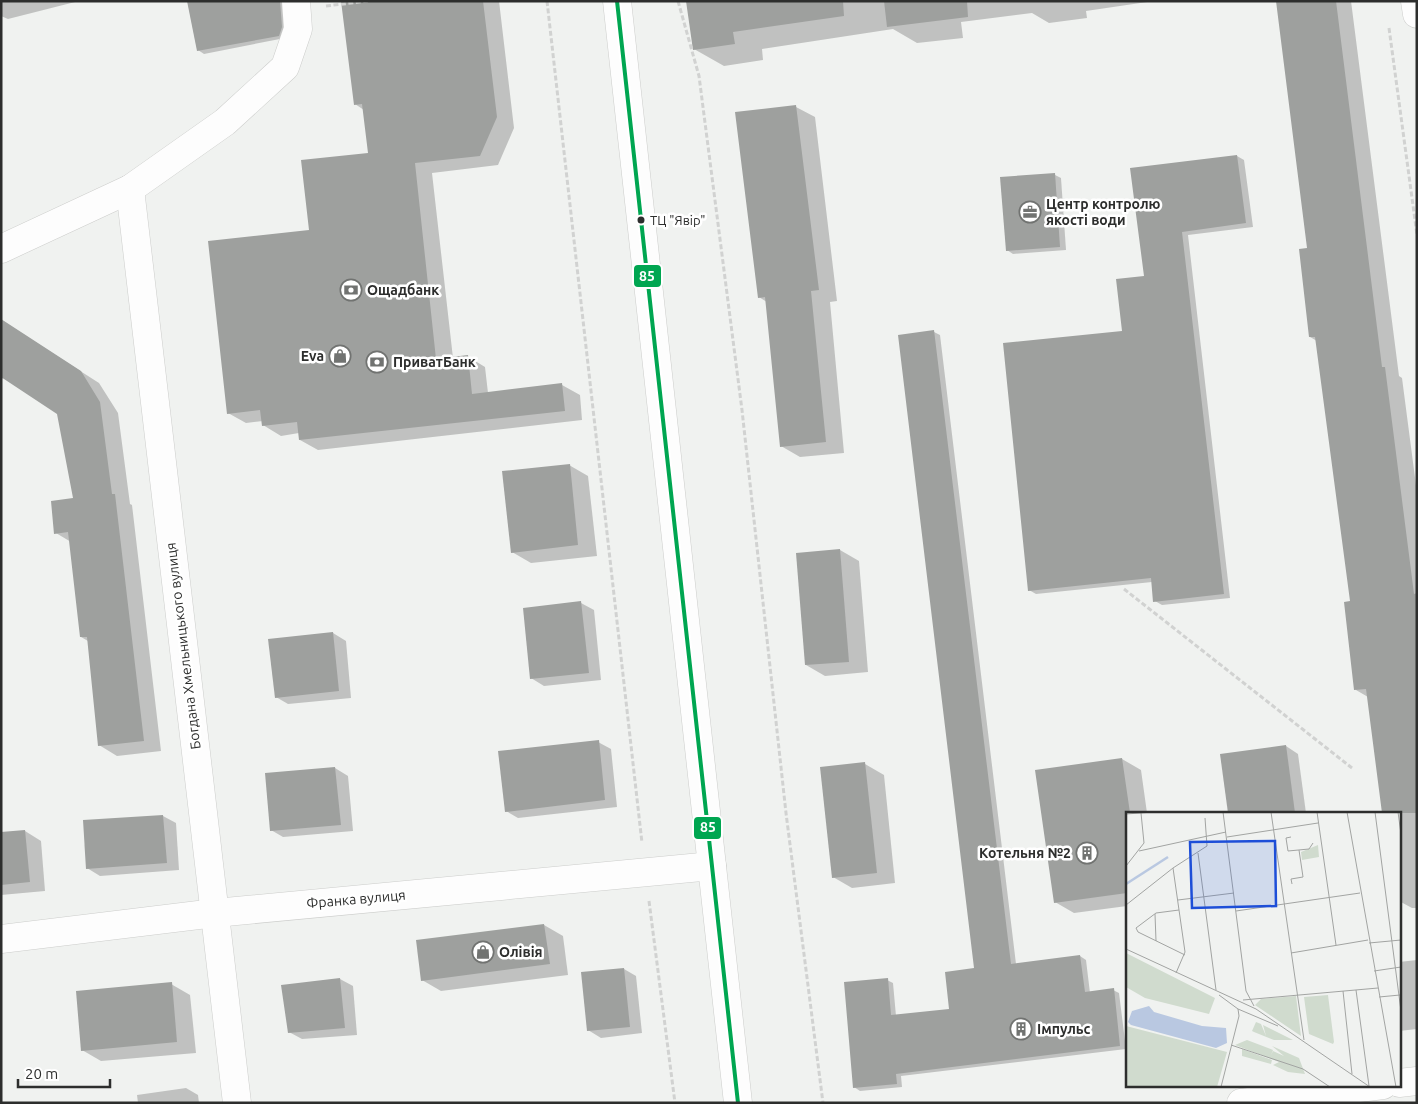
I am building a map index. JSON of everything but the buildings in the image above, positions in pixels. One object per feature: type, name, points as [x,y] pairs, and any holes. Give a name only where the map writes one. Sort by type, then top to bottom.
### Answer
[{"type":"street","points":[[617,1],[738,1103]]},
{"type":"street","points":[[1415,1],[1417,14]]},
{"type":"street","points":[[1,249],[130,189],[225,122],[285,66],[298,29],[297,5]]},
{"type":"street","name":"Богдана Хмельницького вулиця","points":[[130,189],[237,1103]]},
{"type":"street","name":"Франка вулиця","points":[[1,939],[215,913],[712,866]]},
{"type":"street","points":[[1400,1083],[1417,1081]]},
{"type":"street","points":[[1241,1103],[1375,1086]]},
{"type":"path","points":[[297,5],[368,1]]},
{"type":"path","points":[[548,1],[645,872],[675,1103]]},
{"type":"path","points":[[678,1],[699,76],[742,410],[786,813],[824,1103]]},
{"type":"path","points":[[1388,21],[1417,235]]},
{"type":"path","points":[[1124,589],[1352,768]]},
{"type":"transit line","name":"85","points":[[617,1],[738,1103]]},
{"type":"place","name":"Центр контролю якості води","points":[[1030,212]]},
{"type":"place","name":"ТЦ \"Явір\"","points":[[641,220]]},
{"type":"place","name":"Ощадбанк","points":[[351,290]]},
{"type":"place","name":"Eva","points":[[340,356]]},
{"type":"place","name":"ПриватБанк","points":[[377,362]]},
{"type":"place","name":"Котельня №2","points":[[1087,853]]},
{"type":"place","name":"Олівія","points":[[483,952]]},
{"type":"place","name":"Імпульс","points":[[1021,1029]]}]
